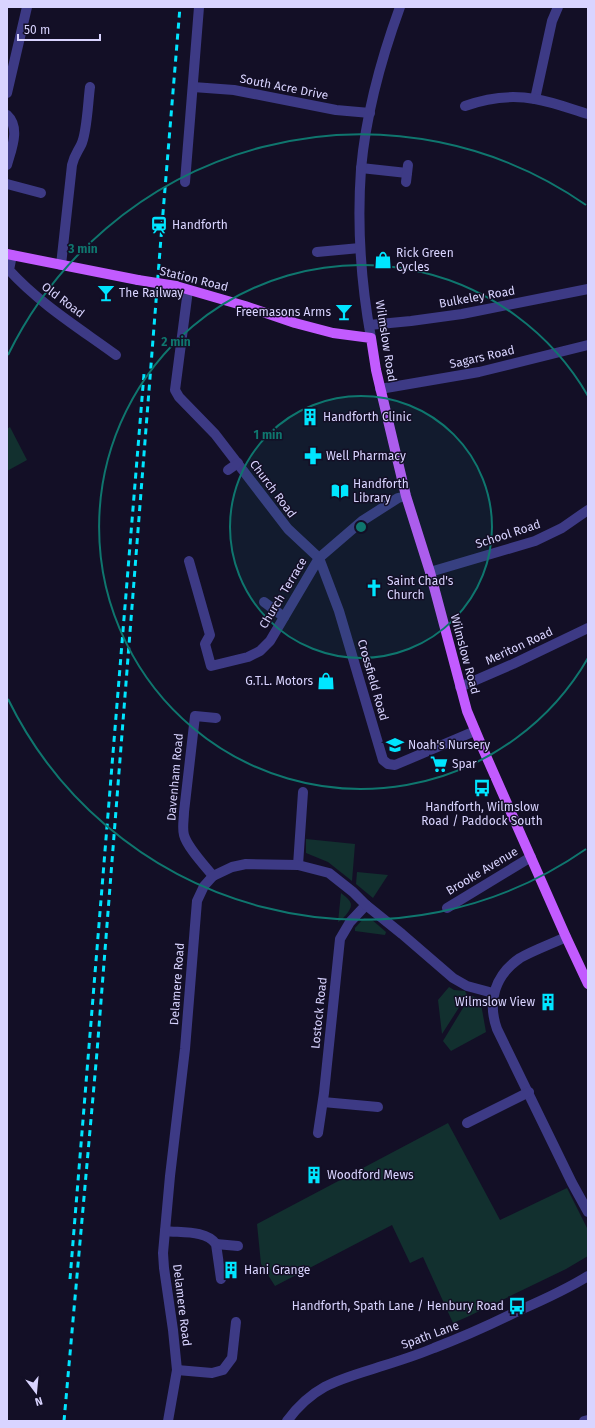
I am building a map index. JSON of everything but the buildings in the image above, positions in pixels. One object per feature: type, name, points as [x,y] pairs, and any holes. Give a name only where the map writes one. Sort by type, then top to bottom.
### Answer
[{"type":"main road","name":"Station Road","points":[[9,254],[138,280],[176,286],[245,306],[295,323],[333,333],[371,338]]},
{"type":"main road","name":"Wilmslow Road","points":[[371,338],[380,389],[406,496],[430,572],[460,687],[475,731],[588,984]]},
{"type":"street","points":[[7,93],[27,7]]},
{"type":"street","points":[[185,182],[188,132],[194,87],[199,7]]},
{"type":"street","name":"Wilmslow Road","points":[[371,338],[360,248],[361,168],[370,113],[386,45],[400,7]]},
{"type":"street","points":[[535,99],[552,21],[558,7]]},
{"type":"street","points":[[61,265],[73,157],[81,145],[84,136],[90,87]]},
{"type":"street","name":"South Acre Drive","points":[[194,87],[234,90],[336,110],[370,113]]},
{"type":"street","points":[[465,106],[478,102],[498,99],[535,99],[588,114]]},
{"type":"street","points":[[7,115],[14,125],[14,136],[7,165]]},
{"type":"street","points":[[361,168],[407,173]]},
{"type":"street","points":[[7,184],[41,193]]},
{"type":"street","points":[[317,252],[360,248]]},
{"type":"street","name":"Old Road","points":[[9,254],[9,270],[23,285],[116,355]]},
{"type":"street","name":"Bulkeley Road","points":[[369,325],[462,314],[588,289]]},
{"type":"street","name":"Church Road","points":[[188,290],[175,390],[179,397],[215,434],[288,529],[319,558]]},
{"type":"street","name":"Sagars Road","points":[[380,389],[479,372],[588,345]]},
{"type":"street","points":[[228,470],[238,463]]},
{"type":"street","points":[[319,558],[362,521],[398,498],[406,496]]},
{"type":"street","name":"School Road","points":[[430,572],[535,541],[562,528],[588,510]]},
{"type":"street","name":"Church Terrace","points":[[189,561],[210,635],[205,644],[211,666],[248,657],[260,651],[270,641],[319,558]]},
{"type":"street","name":"Crossfield Road","points":[[319,558],[339,611],[383,760],[388,764],[395,765],[475,731]]},
{"type":"street","points":[[264,602],[284,616]]},
{"type":"street","name":"Meriton Road","points":[[460,687],[513,664],[588,628]]},
{"type":"street","name":"Davenham Road","points":[[213,876],[184,835],[184,812],[195,716],[216,718]]},
{"type":"street","points":[[298,864],[303,792]]},
{"type":"street","name":"Brooke Avenue","points":[[447,908],[531,857]]},
{"type":"street","name":"Delamere Road","points":[[168,1421],[177,1370],[163,1253],[170,1176],[185,1049],[197,901],[204,886],[213,876],[232,866],[246,864],[298,864],[329,874],[353,892],[366,905],[454,978],[467,986],[493,993]]},
{"type":"street","name":"Lostock Road","points":[[318,1132],[323,1102],[340,940],[350,922],[366,905]]},
{"type":"street","points":[[566,937],[521,958],[510,967],[501,978],[493,993],[492,1005],[496,1024],[572,1183],[588,1212]]},
{"type":"street","points":[[467,1123],[529,1092]]},
{"type":"street","points":[[323,1102],[378,1107]]},
{"type":"street","points":[[165,1231],[206,1236],[214,1241],[216,1244],[221,1279]]},
{"type":"street","points":[[216,1244],[238,1246]]},
{"type":"street","name":"Spath Lane","points":[[287,1421],[309,1397],[331,1383],[349,1375],[377,1368],[433,1349],[468,1335],[588,1276]]},
{"type":"street","points":[[177,1370],[212,1373],[223,1370],[232,1358],[236,1322]]},
{"type":"street","points":[[584,1421],[588,1420]]},
{"type":"green space","points":[[10,427],[27,460],[7,471],[7,429]]},
{"type":"green space","points":[[306,839],[355,844],[352,881],[328,862],[306,853]]},
{"type":"green space","points":[[357,872],[388,875],[373,898],[356,884]]},
{"type":"green space","points":[[341,893],[347,898],[351,905],[346,915],[338,922]]},
{"type":"green space","points":[[364,918],[371,919],[386,932],[385,935],[355,931],[355,928]]},
{"type":"green space","points":[[449,987],[454,990],[465,991],[467,995],[442,1034],[438,1000]]},
{"type":"green space","points":[[472,996],[477,998],[481,1004],[486,1032],[451,1051],[443,1041],[469,998]]},
{"type":"green space","points":[[448,1123],[500,1220],[567,1188],[588,1230],[588,1256],[566,1269],[453,1323],[423,1257],[410,1263],[392,1225],[275,1286],[261,1264],[257,1224]]},
{"type":"railway","points":[[64,1421],[97,1052],[180,7]]},
{"type":"railway","points":[[70,1279],[144,374]]},
{"type":"place","name":"Handforth","points":[[159,225]]},
{"type":"place","name":"Rick Green Cycles","points":[[383,260]]},
{"type":"place","name":"The Railway","points":[[106,293]]},
{"type":"place","name":"Freemasons Arms","points":[[344,312]]},
{"type":"place","name":"Handforth Clinic","points":[[310,417]]},
{"type":"place","name":"Well Pharmacy","points":[[313,456]]},
{"type":"place","name":"Handforth Library","points":[[340,491]]},
{"type":"place","name":"Saint Chad's Church","points":[[374,588]]},
{"type":"place","name":"G.T.L. Motors","points":[[326,681]]},
{"type":"place","name":"Noah's Nursery","points":[[395,745]]},
{"type":"place","name":"Spar","points":[[439,764]]},
{"type":"place","name":"Handforth, Wilmslow Road / Paddock South","points":[[482,788]]},
{"type":"place","name":"Wilmslow View","points":[[548,1002]]},
{"type":"place","name":"Woodford Mews","points":[[314,1175]]},
{"type":"place","name":"Hani Grange","points":[[231,1270]]},
{"type":"place","name":"Handforth, Spath Lane / Henbury Road","points":[[517,1306]]}]
